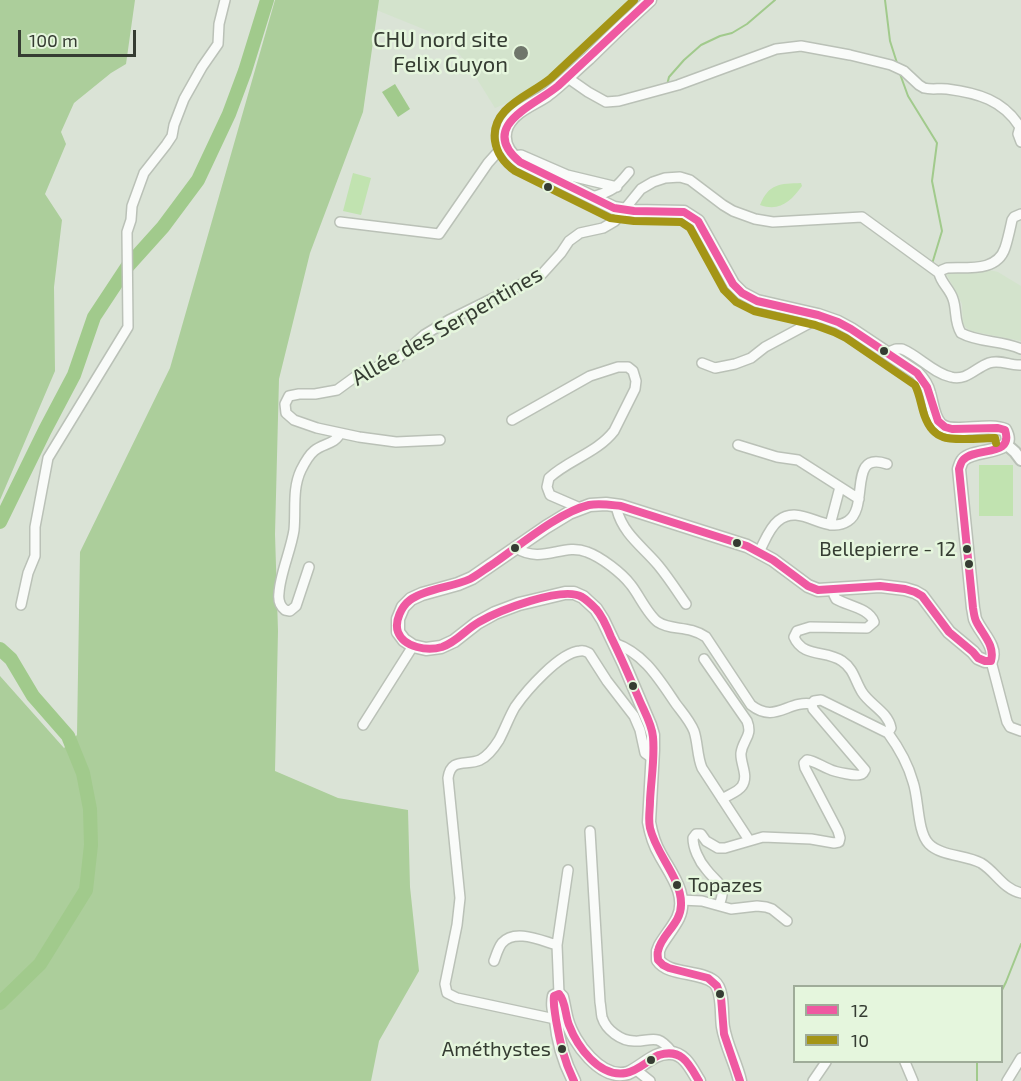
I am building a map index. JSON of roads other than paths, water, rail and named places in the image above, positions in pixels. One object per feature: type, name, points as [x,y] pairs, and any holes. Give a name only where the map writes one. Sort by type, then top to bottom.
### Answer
[{"type":"main road","points":[[650,0],[568,78],[513,118],[505,134],[506,144],[512,156],[614,208],[684,212],[698,221],[733,284],[742,293],[757,301],[818,315],[851,329],[924,380],[936,417],[942,426],[955,429],[997,427],[1007,433],[1006,444],[998,450],[968,456],[963,460],[959,469],[975,619],[992,648],[994,655],[992,661],[978,658],[949,632],[922,596],[915,592],[880,586],[818,590],[808,586],[773,560],[737,542],[621,506],[598,504],[569,513],[465,581],[411,599],[403,607],[398,619],[398,632],[405,640],[413,646],[426,649],[441,647],[454,641],[477,622],[495,613],[519,604],[565,593],[574,593],[583,597],[596,609],[614,643],[653,735],[649,810],[652,834],[658,851],[677,883],[681,900],[678,918],[660,946],[658,960],[665,967],[709,979],[717,985],[725,1038],[740,1081]]},
{"type":"main road","points":[[574,1081],[557,1035],[552,1003],[554,996],[559,994],[562,997],[567,1021],[579,1047],[605,1071],[612,1074],[628,1073],[654,1057],[672,1052],[688,1063],[699,1081]]},
{"type":"street","points":[[21,604],[28,573],[35,556],[35,526],[48,458],[128,327],[127,232],[132,206],[144,173],[172,136],[184,99],[218,44],[219,24],[225,0]]},
{"type":"street","points":[[568,78],[606,102],[619,101],[678,85],[776,49],[801,46],[891,65],[904,71],[919,85],[931,90],[970,92],[986,98],[1004,107],[1014,116],[1021,127],[1018,134],[1021,142]]},
{"type":"street","points":[[340,222],[439,234],[488,163],[506,144]]},
{"type":"street","points":[[512,156],[521,154],[567,175],[617,187]]},
{"type":"street","points":[[592,197],[617,187],[629,172]]},
{"type":"street","points":[[624,210],[641,189],[665,178],[680,177],[690,180],[733,211],[755,219],[773,222],[862,217],[939,273],[952,295],[957,325],[961,333],[1021,349]]},
{"type":"street","name":"Allée des Serpentines","points":[[440,440],[396,442],[317,428],[294,420],[286,413],[285,404],[289,396],[337,390],[359,374],[397,359],[424,335],[449,320],[542,274],[569,241],[580,233],[603,228],[615,221],[624,210]]},
{"type":"street","points":[[939,273],[947,268],[983,266],[996,262],[1005,250],[1012,220],[1021,214]]},
{"type":"street","points":[[702,363],[716,368],[751,358],[765,347],[821,318]]},
{"type":"street","points":[[886,353],[902,349],[944,375],[958,378],[971,374],[991,362],[1021,365]]},
{"type":"street","points":[[512,420],[590,376],[618,367],[628,367],[633,370],[635,388],[610,437],[549,478],[547,487],[550,495],[580,508]]},
{"type":"street","points":[[309,567],[296,606],[290,611],[285,610],[281,607],[279,594],[294,531],[297,483],[312,452],[333,442],[339,433]]},
{"type":"street","points":[[1006,444],[1016,452],[1021,460]]},
{"type":"street","points":[[738,446],[777,457],[798,460],[859,499]]},
{"type":"street","points":[[759,552],[772,527],[784,517],[793,514],[803,515],[830,525],[839,525],[848,521],[856,510],[864,467],[878,461],[887,464]]},
{"type":"street","points":[[830,525],[840,487]]},
{"type":"street","points":[[621,506],[617,510],[619,518],[629,533],[657,564],[686,603]]},
{"type":"street","points":[[516,548],[534,555],[583,550],[618,571],[630,582],[658,622],[672,627],[695,630],[706,637],[751,705],[760,712],[772,713],[821,700],[888,732],[907,765],[914,784],[920,826],[928,844],[937,850],[982,864],[1008,888],[1021,893]]},
{"type":"street","points":[[834,590],[836,599],[866,613],[872,617],[874,622],[867,628],[803,628],[795,633],[796,641],[802,649],[838,658],[848,665],[855,674],[862,692],[890,722],[891,728],[888,732]]},
{"type":"street","points":[[614,643],[630,650],[646,662],[675,702],[691,726],[700,762],[749,840]]},
{"type":"street","points":[[363,725],[413,646]]},
{"type":"street","points":[[555,1019],[457,998],[447,993],[445,984],[457,926],[460,898],[448,778],[450,770],[458,763],[483,759],[498,741],[516,706],[538,679],[552,666],[580,651],[589,653],[634,716],[645,753],[652,758]]},
{"type":"street","points":[[704,659],[747,721],[749,728],[749,736],[741,754],[745,772],[744,782],[739,789],[722,799]]},
{"type":"street","points":[[992,661],[1007,722],[1010,727],[1021,731]]},
{"type":"street","points":[[719,905],[723,896],[721,886],[705,868],[693,844],[696,834],[701,834],[706,841],[718,848],[763,837],[839,842],[838,831],[804,764],[807,760],[813,761],[829,769],[859,775],[865,770],[813,709],[812,704]]},
{"type":"street","points":[[590,831],[602,1018],[611,1030],[624,1039],[660,1041],[672,1052]]},
{"type":"street","points":[[559,994],[557,945],[568,870]]},
{"type":"street","points":[[681,900],[702,901],[735,909],[766,907],[772,909],[786,921]]},
{"type":"street","points":[[494,961],[502,944],[510,938],[520,936],[557,945]]},
{"type":"street","points":[[1007,1081],[1021,1058]]},
{"type":"street","points":[[813,1081],[825,1063]]},
{"type":"street","points":[[905,1063],[913,1081]]},
{"type":"street","points":[[635,1069],[650,1081]]},
{"type":"waterway","points":[[0,522],[74,375],[94,317],[127,267],[163,227],[198,180],[229,114],[267,0]]},
{"type":"waterway","points":[[667,85],[669,77],[701,45],[732,33],[747,24],[775,0]]},
{"type":"waterway","points":[[885,0],[890,41],[897,63]]},
{"type":"waterway","points":[[900,74],[908,96],[937,143],[932,181],[942,231],[932,264]]},
{"type":"waterway","points":[[0,649],[11,659],[33,696],[68,736],[83,773],[90,809],[91,845],[86,890],[40,964],[0,1003]]},
{"type":"waterway","points":[[1003,988],[1021,944]]},
{"type":"waterway","points":[[977,1063],[977,1081]]},
{"type":"place","name":"CHU nord site Felix Guyon","points":[[521,53]]},
{"type":"place","name":"Bellepierre - 12","points":[[967,549]]},
{"type":"place","name":"Topazes","points":[[677,885]]},
{"type":"place","name":"Améthystes","points":[[562,1049]]}]
